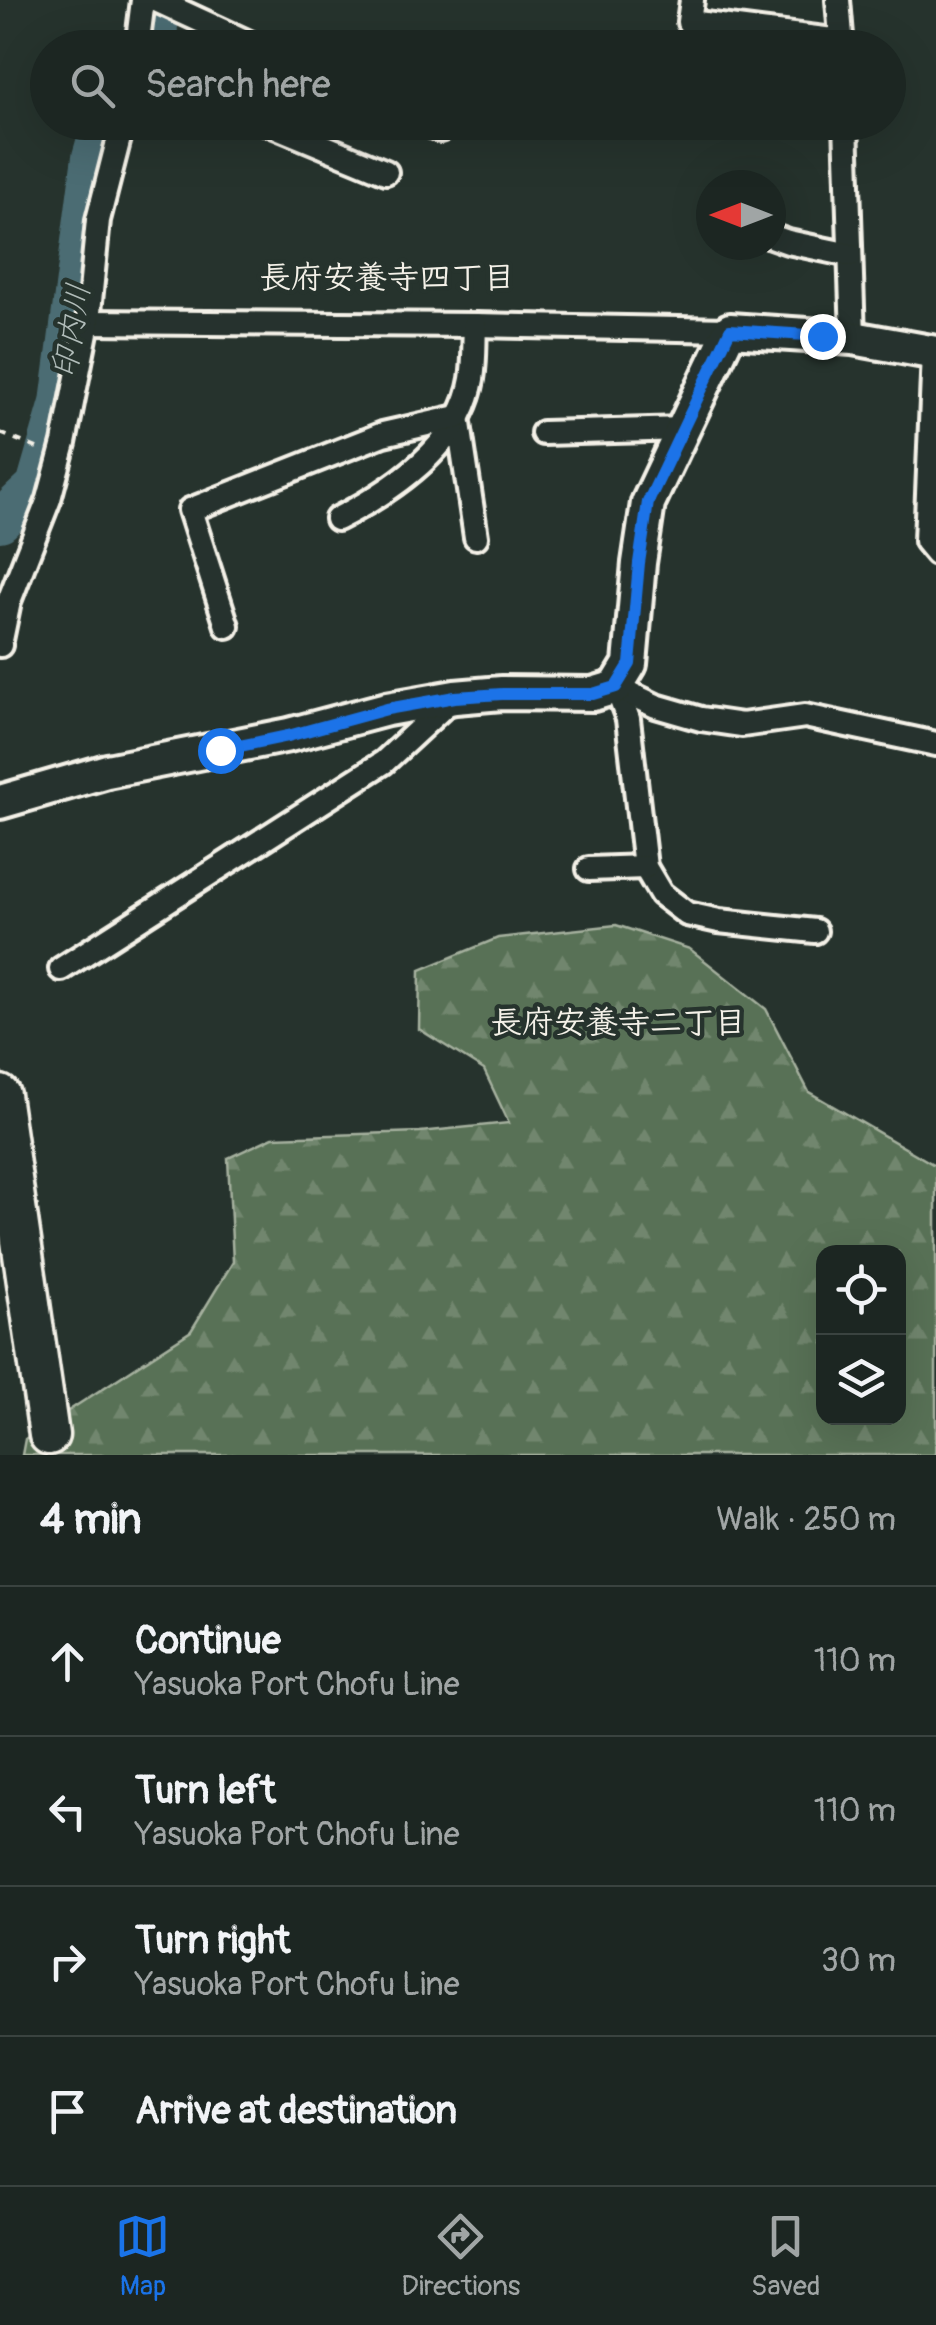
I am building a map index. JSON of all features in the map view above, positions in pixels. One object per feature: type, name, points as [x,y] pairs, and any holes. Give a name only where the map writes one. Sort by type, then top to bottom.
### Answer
[{"type":"highway","points":[[1,1110],[49,1435]]},
{"type":"main road","points":[[1,795],[455,697],[593,694],[616,687],[630,664],[648,502],[730,330],[853,338],[935,353]]},
{"type":"street","points":[[692,0],[689,22],[744,30]]},
{"type":"street","points":[[838,0],[840,30]]},
{"type":"street","points":[[144,30],[154,1],[219,30]]},
{"type":"street","points":[[0,645],[9,601],[53,484],[77,385],[98,220],[118,140]]},
{"type":"street","points":[[309,140],[386,172]]},
{"type":"street","points":[[847,140],[853,338]]},
{"type":"street","points":[[786,241],[850,255]]},
{"type":"street","points":[[88,322],[730,330]]},
{"type":"street","points":[[337,519],[371,502],[432,455],[458,417],[472,382],[475,325]]},
{"type":"street","points":[[935,353],[926,542],[936,553]]},
{"type":"street","points":[[458,417],[476,537]]},
{"type":"street","points":[[227,626],[190,510],[382,434],[458,417]]},
{"type":"street","points":[[543,433],[685,428]]},
{"type":"street","points":[[616,687],[656,706],[701,718],[742,725],[806,716],[936,744]]},
{"type":"street","points":[[616,687],[628,719],[645,867],[661,894],[687,914],[815,931]]},
{"type":"street","points":[[61,969],[384,762],[455,697]]},
{"type":"street","points":[[589,869],[645,867]]},
{"type":"path","points":[[0,433],[34,447]]},
{"type":"green space","points":[[616,925],[690,949],[766,1009],[809,1092],[936,1166],[936,1455],[22,1455],[25,1439],[191,1331],[233,1262],[228,1158],[273,1137],[420,1132],[509,1123],[484,1070],[419,1029],[420,970],[498,938]]},
{"type":"waterway","name":"印内川","points":[[157,30],[158,0]]},
{"type":"waterway","name":"印内川","points":[[0,521],[37,486],[61,403],[98,140]]},
{"type":"district","name":"長府安養寺四丁目","points":[[387,278]]},
{"type":"district","name":"長府安養寺二丁目","points":[[618,1023]]},
{"type":"route","points":[[220,750],[387,709],[455,697],[593,694],[616,687],[630,664],[648,502],[730,330],[822,336]]}]
